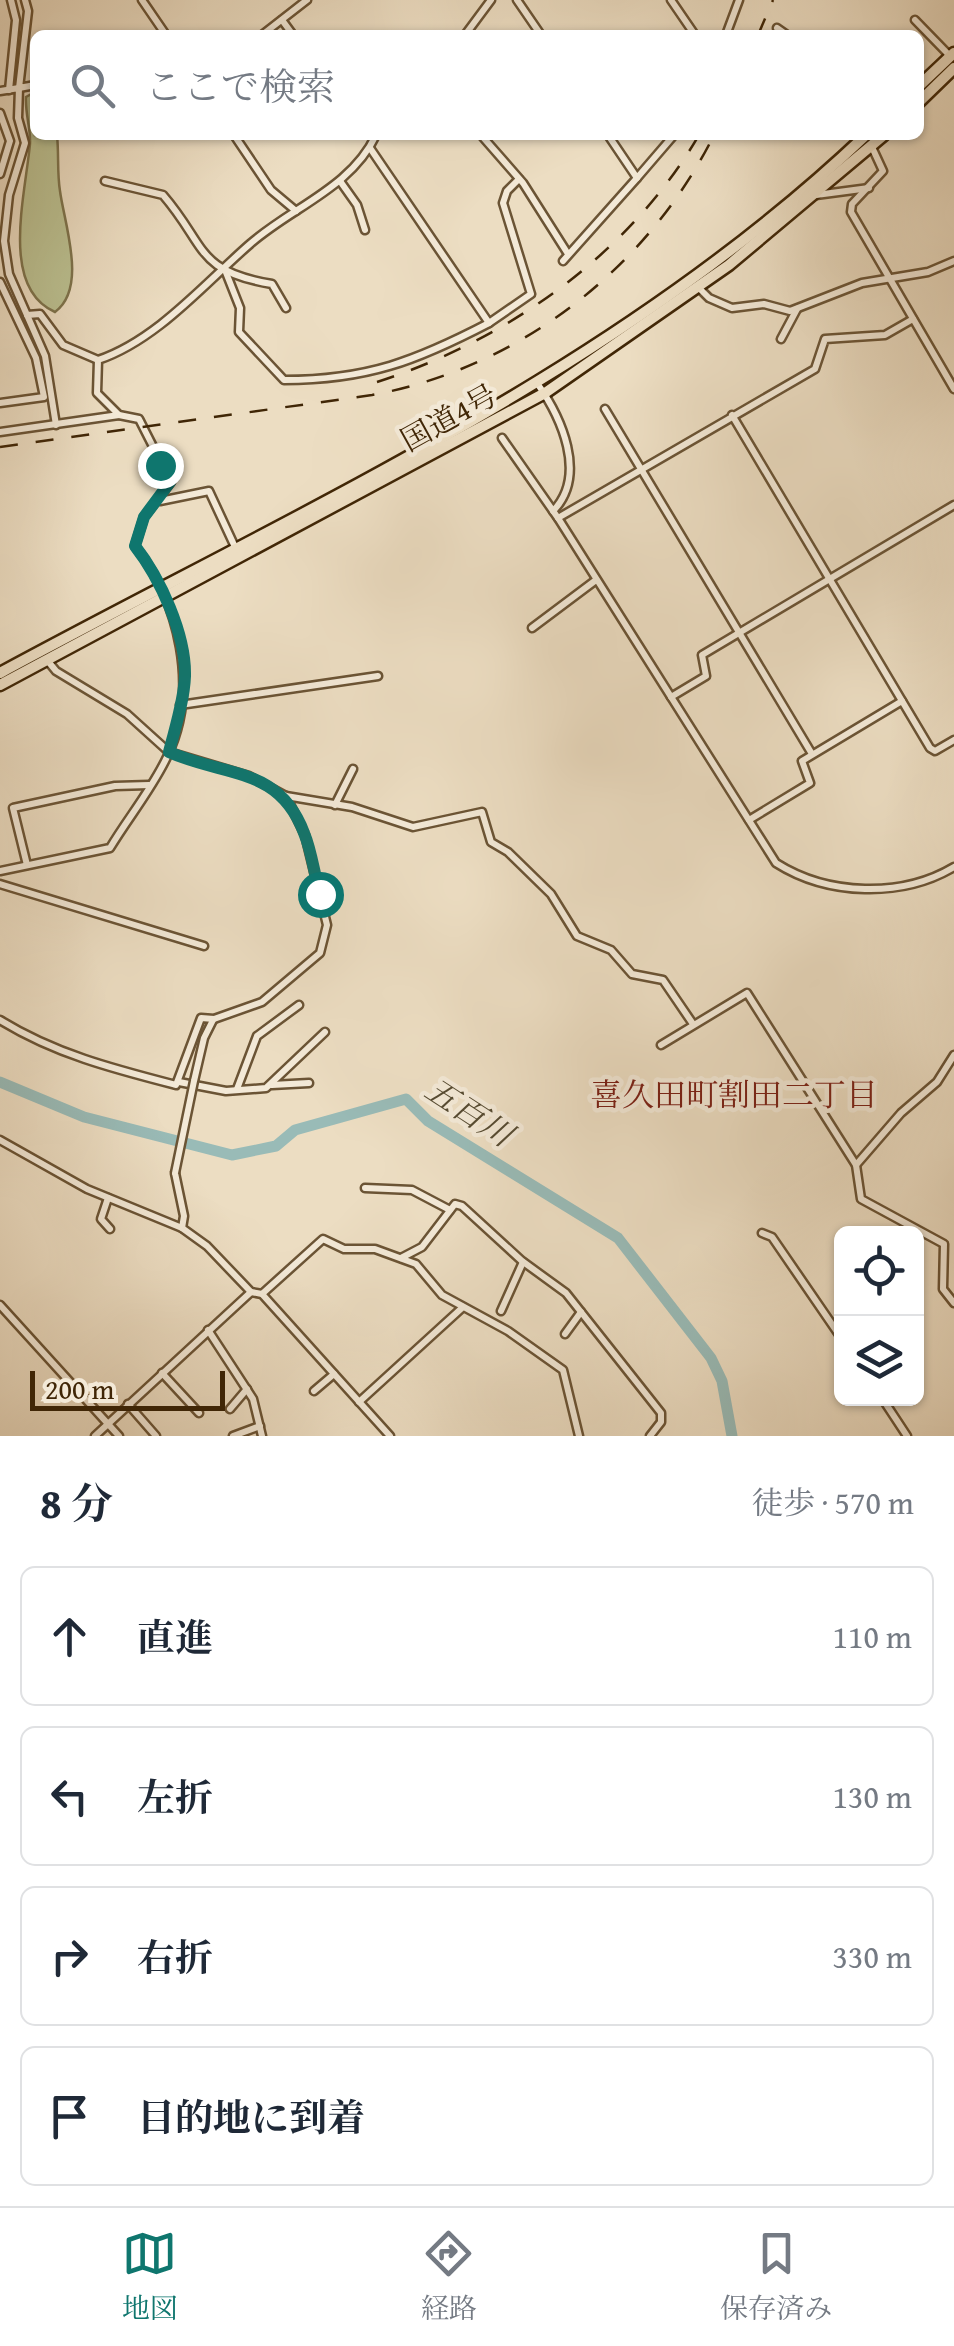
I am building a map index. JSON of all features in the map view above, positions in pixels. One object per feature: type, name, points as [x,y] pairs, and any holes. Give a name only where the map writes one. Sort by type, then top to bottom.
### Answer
[{"type":"highway","points":[[924,82],[953,59]]},
{"type":"highway","points":[[924,96],[953,59]]},
{"type":"highway","name":"国道4号","points":[[0,673],[545,394],[699,288],[816,195],[864,140]]},
{"type":"highway","name":"国道4号","points":[[0,685],[235,547],[377,474],[538,383],[693,280],[864,140]]},
{"type":"street","points":[[11,0],[16,20],[4,90],[30,87]]},
{"type":"street","points":[[25,0],[28,11],[17,113],[26,143],[9,195],[4,241],[10,274],[45,356],[48,397]]},
{"type":"street","points":[[142,0],[163,30]]},
{"type":"street","points":[[468,30],[491,0]]},
{"type":"street","points":[[516,0],[537,30]]},
{"type":"street","points":[[671,0],[692,30]]},
{"type":"street","points":[[728,30],[739,0]]},
{"type":"street","points":[[269,30],[304,1]]},
{"type":"street","points":[[282,20],[289,30]]},
{"type":"street","points":[[914,20],[953,59]]},
{"type":"street","points":[[0,113],[10,141],[0,174]]},
{"type":"street","points":[[237,140],[271,190],[296,212]]},
{"type":"street","points":[[27,315],[40,314],[63,345],[98,360],[135,342],[224,270],[252,242],[340,181],[374,140]]},
{"type":"street","points":[[485,140],[519,179],[565,258],[670,140]]},
{"type":"street","points":[[611,140],[637,178]]},
{"type":"street","points":[[867,140],[884,168],[852,204],[851,212],[954,389]]},
{"type":"street","points":[[370,148],[488,323]]},
{"type":"street","points":[[224,270],[240,308],[240,332],[284,380],[356,378],[422,356],[488,323],[532,294],[503,203],[507,191],[519,179]]},
{"type":"street","points":[[105,181],[163,195],[198,250],[244,281],[272,284],[286,308]]},
{"type":"street","points":[[340,181],[357,205],[365,230]]},
{"type":"street","points":[[816,195],[870,188]]},
{"type":"street","points":[[699,288],[709,298],[732,308],[764,304],[784,312],[840,289],[890,276],[928,272],[954,261]]},
{"type":"street","points":[[0,282],[36,358],[56,424]]},
{"type":"street","points":[[781,340],[798,308]]},
{"type":"street","points":[[556,514],[820,366],[826,338],[890,334],[913,320]]},
{"type":"street","points":[[98,360],[96,394],[119,415]]},
{"type":"street","points":[[538,383],[563,428],[569,459],[556,514]]},
{"type":"street","points":[[0,403],[48,397]]},
{"type":"street","points":[[605,408],[812,754]]},
{"type":"street","points":[[0,432],[119,415],[140,419],[170,478],[159,502],[144,517],[135,546],[164,591],[184,664],[169,752],[110,848],[0,871]]},
{"type":"street","points":[[732,415],[930,748],[935,751],[954,740]]},
{"type":"street","points":[[502,438],[556,514],[780,865],[849,887],[919,886],[954,868]]},
{"type":"street","points":[[159,502],[209,491],[235,547]]},
{"type":"street","points":[[671,697],[706,676],[702,655],[954,505]]},
{"type":"street","points":[[532,628],[596,580]]},
{"type":"street","points":[[47,660],[56,672],[126,714],[169,752],[249,776],[286,796],[413,827],[482,812],[491,842],[551,894],[570,930],[610,950],[632,974],[669,985],[694,1024]]},
{"type":"street","points":[[180,705],[378,676]]},
{"type":"street","points":[[748,820],[810,783],[800,764],[812,754],[902,701]]},
{"type":"street","points":[[334,805],[353,769]]},
{"type":"street","points":[[27,865],[14,808],[115,786],[150,785]]},
{"type":"street","points":[[180,1082],[201,1018],[214,1019],[278,992],[317,958],[324,942],[324,908],[305,835],[286,796]]},
{"type":"street","points":[[0,884],[43,893],[204,946]]},
{"type":"street","points":[[661,1045],[747,992],[856,1165],[863,1202],[943,1242],[947,1249],[943,1289],[954,1302]]},
{"type":"street","points":[[237,1090],[256,1036],[299,1005]]},
{"type":"street","points":[[182,1228],[184,1216],[175,1173],[204,1038],[214,1019]]},
{"type":"street","points":[[0,1020],[44,1045],[96,1064],[180,1082],[237,1090],[309,1083]]},
{"type":"street","points":[[272,1085],[325,1032]]},
{"type":"street","points":[[856,1165],[901,1113],[937,1082],[954,1055]]},
{"type":"street","points":[[0,1140],[108,1198],[182,1228],[207,1246],[251,1292],[262,1294],[390,1436]]},
{"type":"street","points":[[365,1188],[412,1190],[450,1210]]},
{"type":"street","points":[[108,1198],[101,1219],[110,1229]]},
{"type":"street","points":[[399,1260],[422,1247],[450,1210],[462,1206],[524,1262],[558,1284],[581,1312],[661,1414],[661,1422],[650,1436]]},
{"type":"street","points":[[762,1233],[772,1237],[834,1328]]},
{"type":"street","points":[[262,1294],[323,1239],[344,1249],[375,1249],[416,1264],[442,1295],[508,1331],[562,1370],[579,1436]]},
{"type":"street","points":[[500,1311],[524,1262]]},
{"type":"street","points":[[95,1436],[251,1292]]},
{"type":"street","points":[[0,1305],[119,1436]]},
{"type":"street","points":[[359,1402],[463,1307]]},
{"type":"street","points":[[564,1334],[581,1312]]},
{"type":"street","points":[[208,1330],[247,1389],[262,1436]]},
{"type":"street","points":[[162,1372],[199,1412]]},
{"type":"street","points":[[314,1391],[334,1374]]},
{"type":"street","points":[[230,1409],[247,1389]]},
{"type":"street","points":[[128,1404],[156,1436]]},
{"type":"street","points":[[887,1406],[907,1436]]},
{"type":"street","points":[[233,1436],[260,1426]]},
{"type":"green space","points":[[30,95],[30,140],[57,140],[59,184],[72,272],[65,301],[55,312],[38,300],[27,283],[22,262],[21,214],[30,144],[26,97]]},
{"type":"waterway","name":"五百川","points":[[0,1082],[84,1117],[232,1155],[276,1146],[295,1130],[406,1099],[428,1121],[618,1238],[711,1358],[722,1381],[732,1436]]},
{"type":"railway","points":[[760,30],[773,0]]},
{"type":"railway","points":[[377,382],[472,343],[560,288],[601,255],[637,218],[696,140]]},
{"type":"railway","points":[[0,447],[372,395],[426,382],[478,362],[573,305],[615,269],[686,184],[711,140]]},
{"type":"district","name":"喜久田町割田二丁目","points":[[734,1095]]},
{"type":"route","points":[[160,465],[170,482],[159,502],[144,517],[135,546],[163,586],[184,664],[184,686],[169,752],[249,776],[286,796],[305,835],[320,894]]}]
